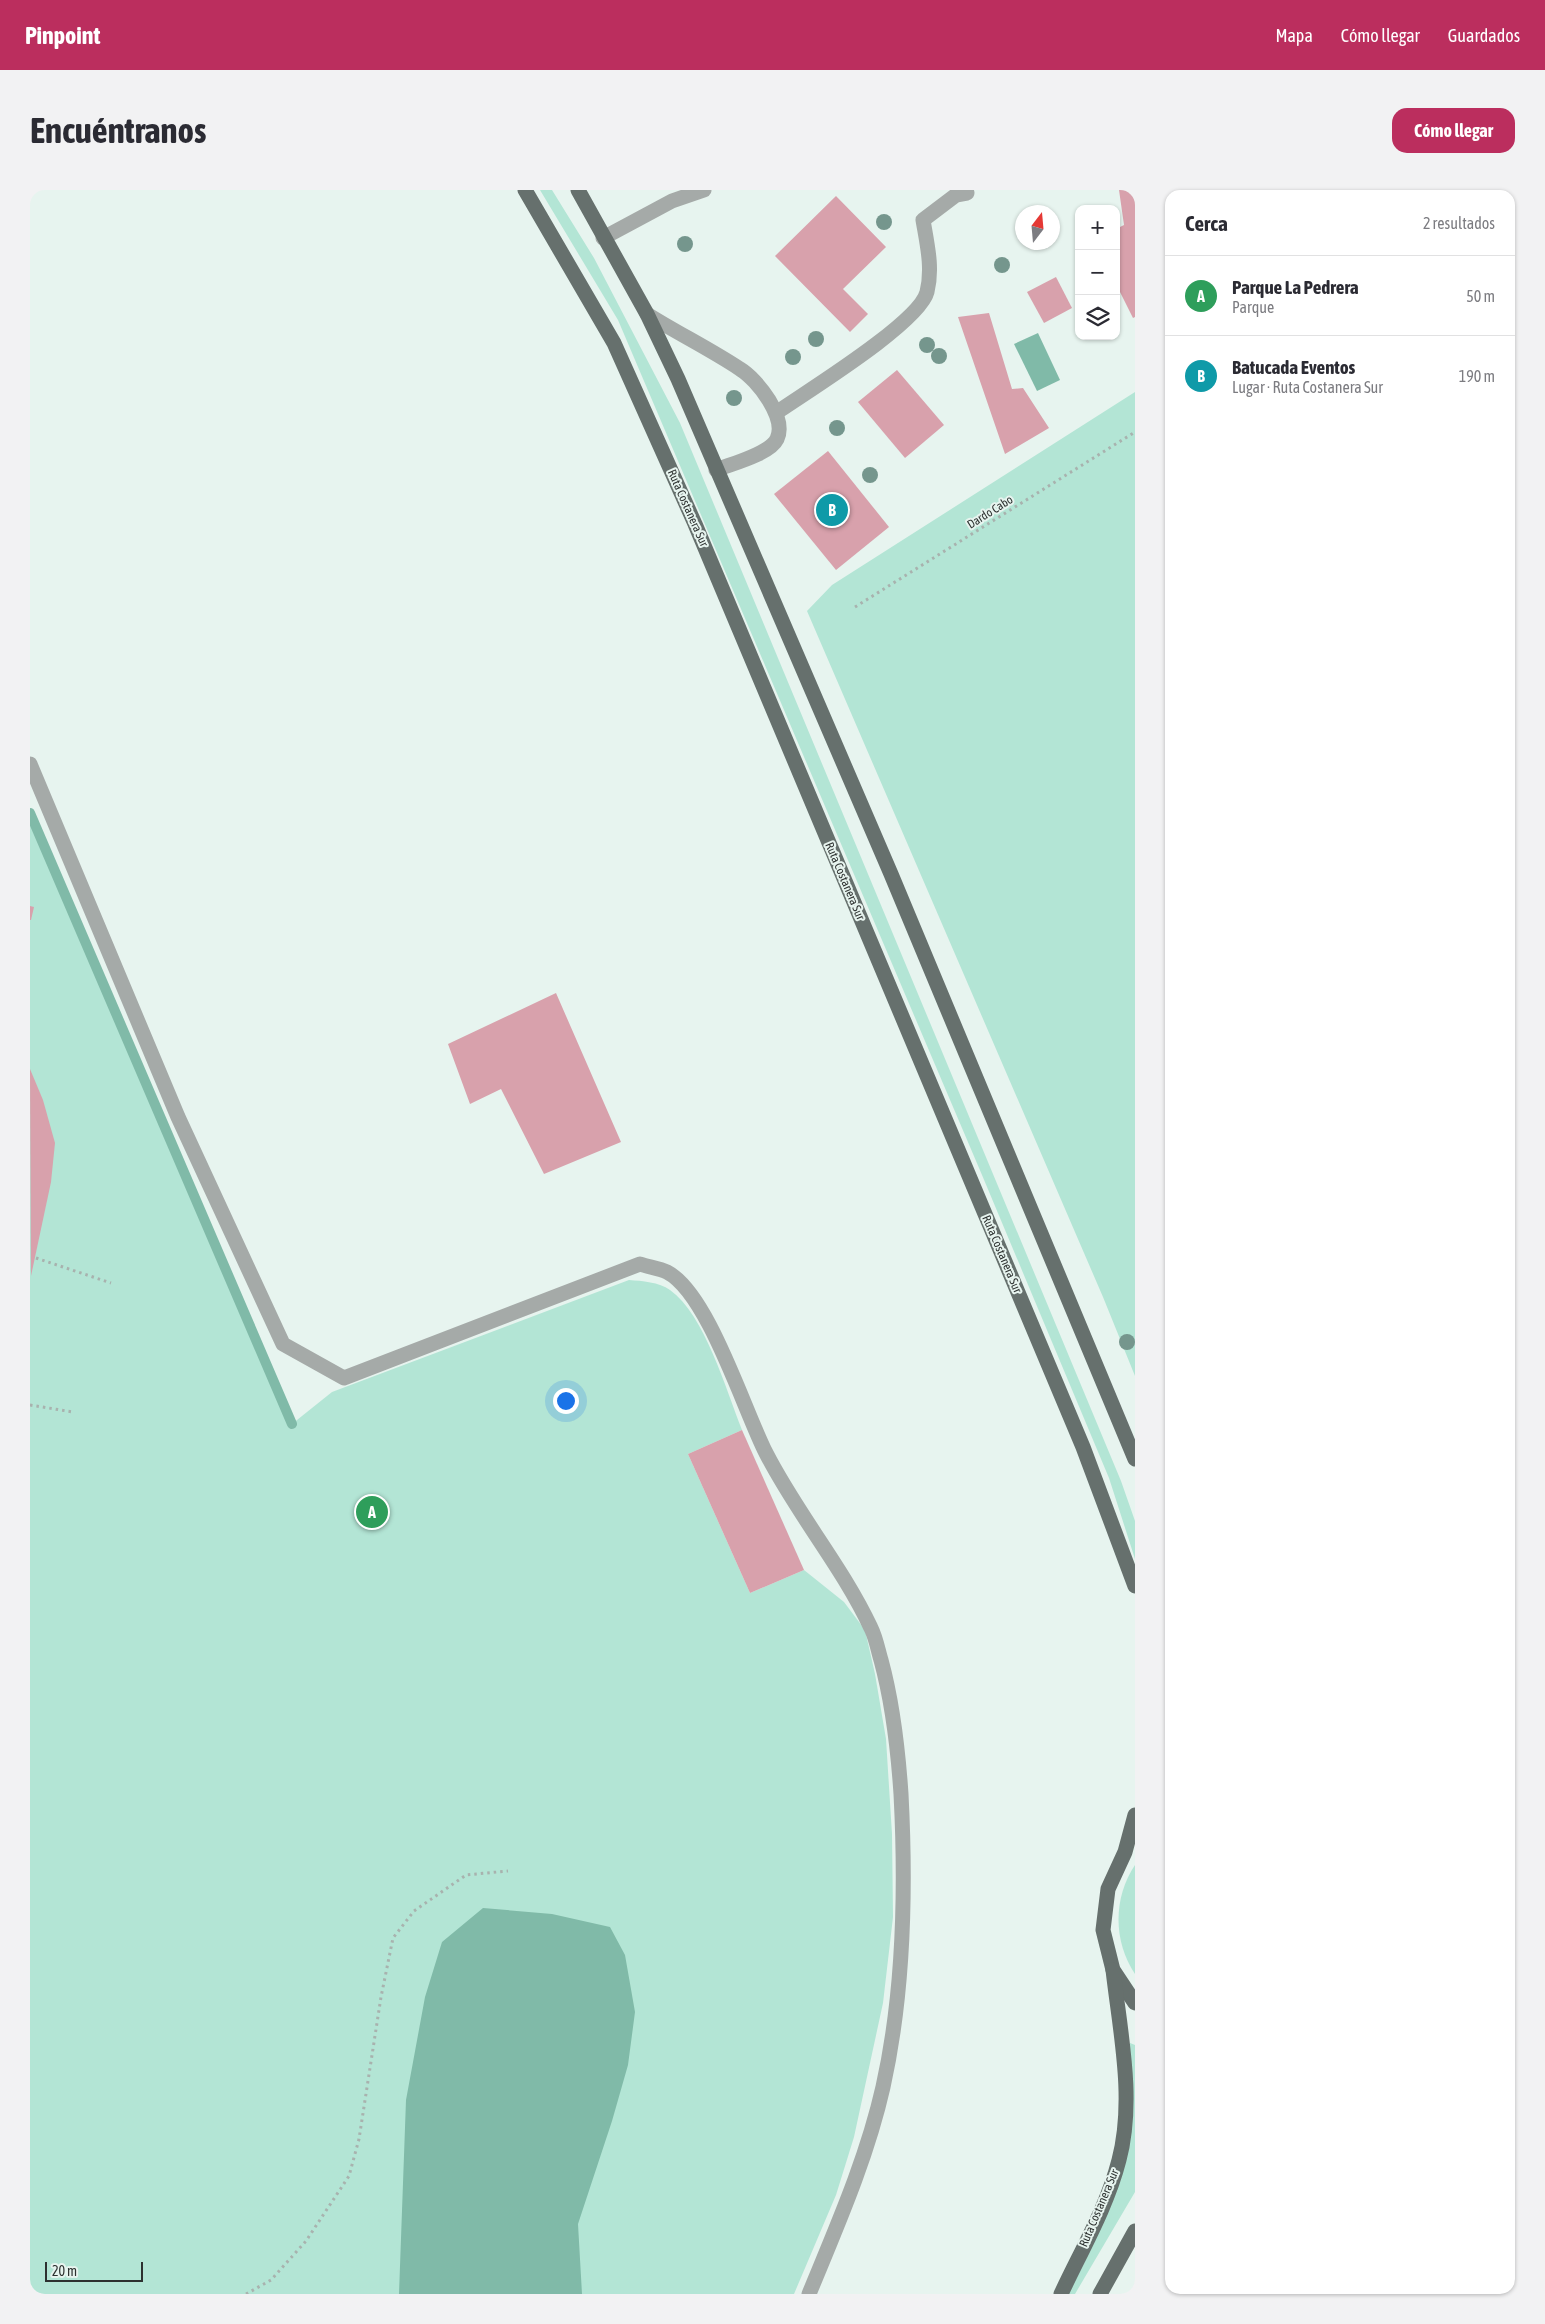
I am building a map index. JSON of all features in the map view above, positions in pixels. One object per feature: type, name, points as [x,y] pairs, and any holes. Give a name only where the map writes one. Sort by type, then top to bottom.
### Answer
[{"type":"main road","name":"Ruta Costanera Sur","points":[[525,190],[614,343],[695,524],[1079,1438],[1135,1586]]},
{"type":"main road","points":[[583,192],[603,238],[647,314],[678,379],[891,874],[1135,1459]]},
{"type":"main road","name":"Ruta Costanera Sur","points":[[1061,2294],[1103,2204],[1119,2161],[1125,2123],[1125,2083],[1113,1970],[1103,1930],[1108,1889],[1130,1846],[1135,1815]]},
{"type":"main road","name":"Ruta Costanera Sur","points":[[1113,1970],[1135,2003]]},
{"type":"main road","points":[[1100,2294],[1135,2231]]},
{"type":"lane","points":[[603,238],[672,202],[704,190]]},
{"type":"lane","points":[[776,413],[909,319],[927,294],[930,262],[923,220],[956,195],[967,193]]},
{"type":"lane","points":[[647,314],[742,370],[768,398],[776,413],[780,423],[777,440],[763,452],[716,470]]},
{"type":"lane","points":[[30,764],[178,1117],[283,1344],[344,1378],[640,1264],[667,1272],[687,1289],[712,1330],[766,1454],[835,1564],[872,1629],[890,1694],[899,1762],[904,1846],[902,1929],[895,2011],[883,2085],[866,2150],[809,2294]]},
{"type":"path","name":"Dardo Cabo","points":[[855,608],[1135,432]]},
{"type":"path","points":[[36,1258],[111,1283]]},
{"type":"path","points":[[30,1405],[73,1412]]},
{"type":"path","points":[[246,2294],[271,2280],[306,2240],[349,2176],[359,2139],[379,2005],[392,1938],[414,1911],[466,1876],[508,1871]]},
{"type":"shaded area","points":[[540,190],[552,190],[594,258],[680,423],[1121,1481],[1135,1521],[1135,1559],[1109,1478],[618,320]]},
{"type":"shaded area","points":[[1038,333],[1060,380],[1037,391],[1014,344]]},
{"type":"shaded area","points":[[1135,392],[1135,1376],[1103,1297],[807,611],[832,585]]},
{"type":"shaded area","points":[[30,814],[292,1424],[332,1392],[629,1280],[661,1285],[670,1290],[694,1317],[713,1354],[742,1430],[688,1454],[750,1593],[804,1570],[844,1602],[865,1630],[886,1739],[892,1834],[893,1917],[883,2003],[854,2137],[836,2195],[794,2294],[30,2294]]},
{"type":"shaded area","points":[[1135,1865],[1135,1974],[1123,1948],[1118,1920],[1123,1891]]},
{"type":"shaded area","points":[[483,1908],[552,1914],[610,1927],[625,1955],[635,2012],[628,2065],[612,2121],[578,2224],[582,2294],[399,2294],[406,2100],[425,1997],[442,1942]]},
{"type":"shaded area","points":[[1130,2043],[1135,2045],[1135,2192],[1075,2294],[1063,2294],[1132,2110]]},
{"type":"building","points":[[1119,190],[1135,190],[1135,317],[1133,318],[1120,292],[1120,227],[1124,225]]},
{"type":"building","points":[[836,196],[886,247],[843,289],[868,314],[850,332],[775,256]]},
{"type":"building","points":[[1056,277],[1072,308],[1044,323],[1027,292]]},
{"type":"building","points":[[989,313],[1012,389],[1023,388],[1049,428],[1005,454],[958,317]]},
{"type":"building","points":[[897,370],[944,425],[905,458],[858,402]]},
{"type":"building","points":[[828,451],[889,527],[836,570],[774,494]]},
{"type":"building","points":[[30,906],[34,907],[31,920],[30,920]]},
{"type":"building","points":[[556,993],[621,1142],[544,1174],[501,1089],[470,1104],[448,1044]]},
{"type":"building","points":[[30,1069],[43,1100],[55,1143],[51,1182],[31,1276]]},
{"type":"building","points":[[742,1430],[804,1570],[750,1593],[688,1454]]},
{"type":"waterway","points":[[30,813],[292,1424]]},
{"type":"place","name":"Batucada Eventos","points":[[832,510]]},
{"type":"place","name":"Parque La Pedrera","points":[[372,1512]]}]
